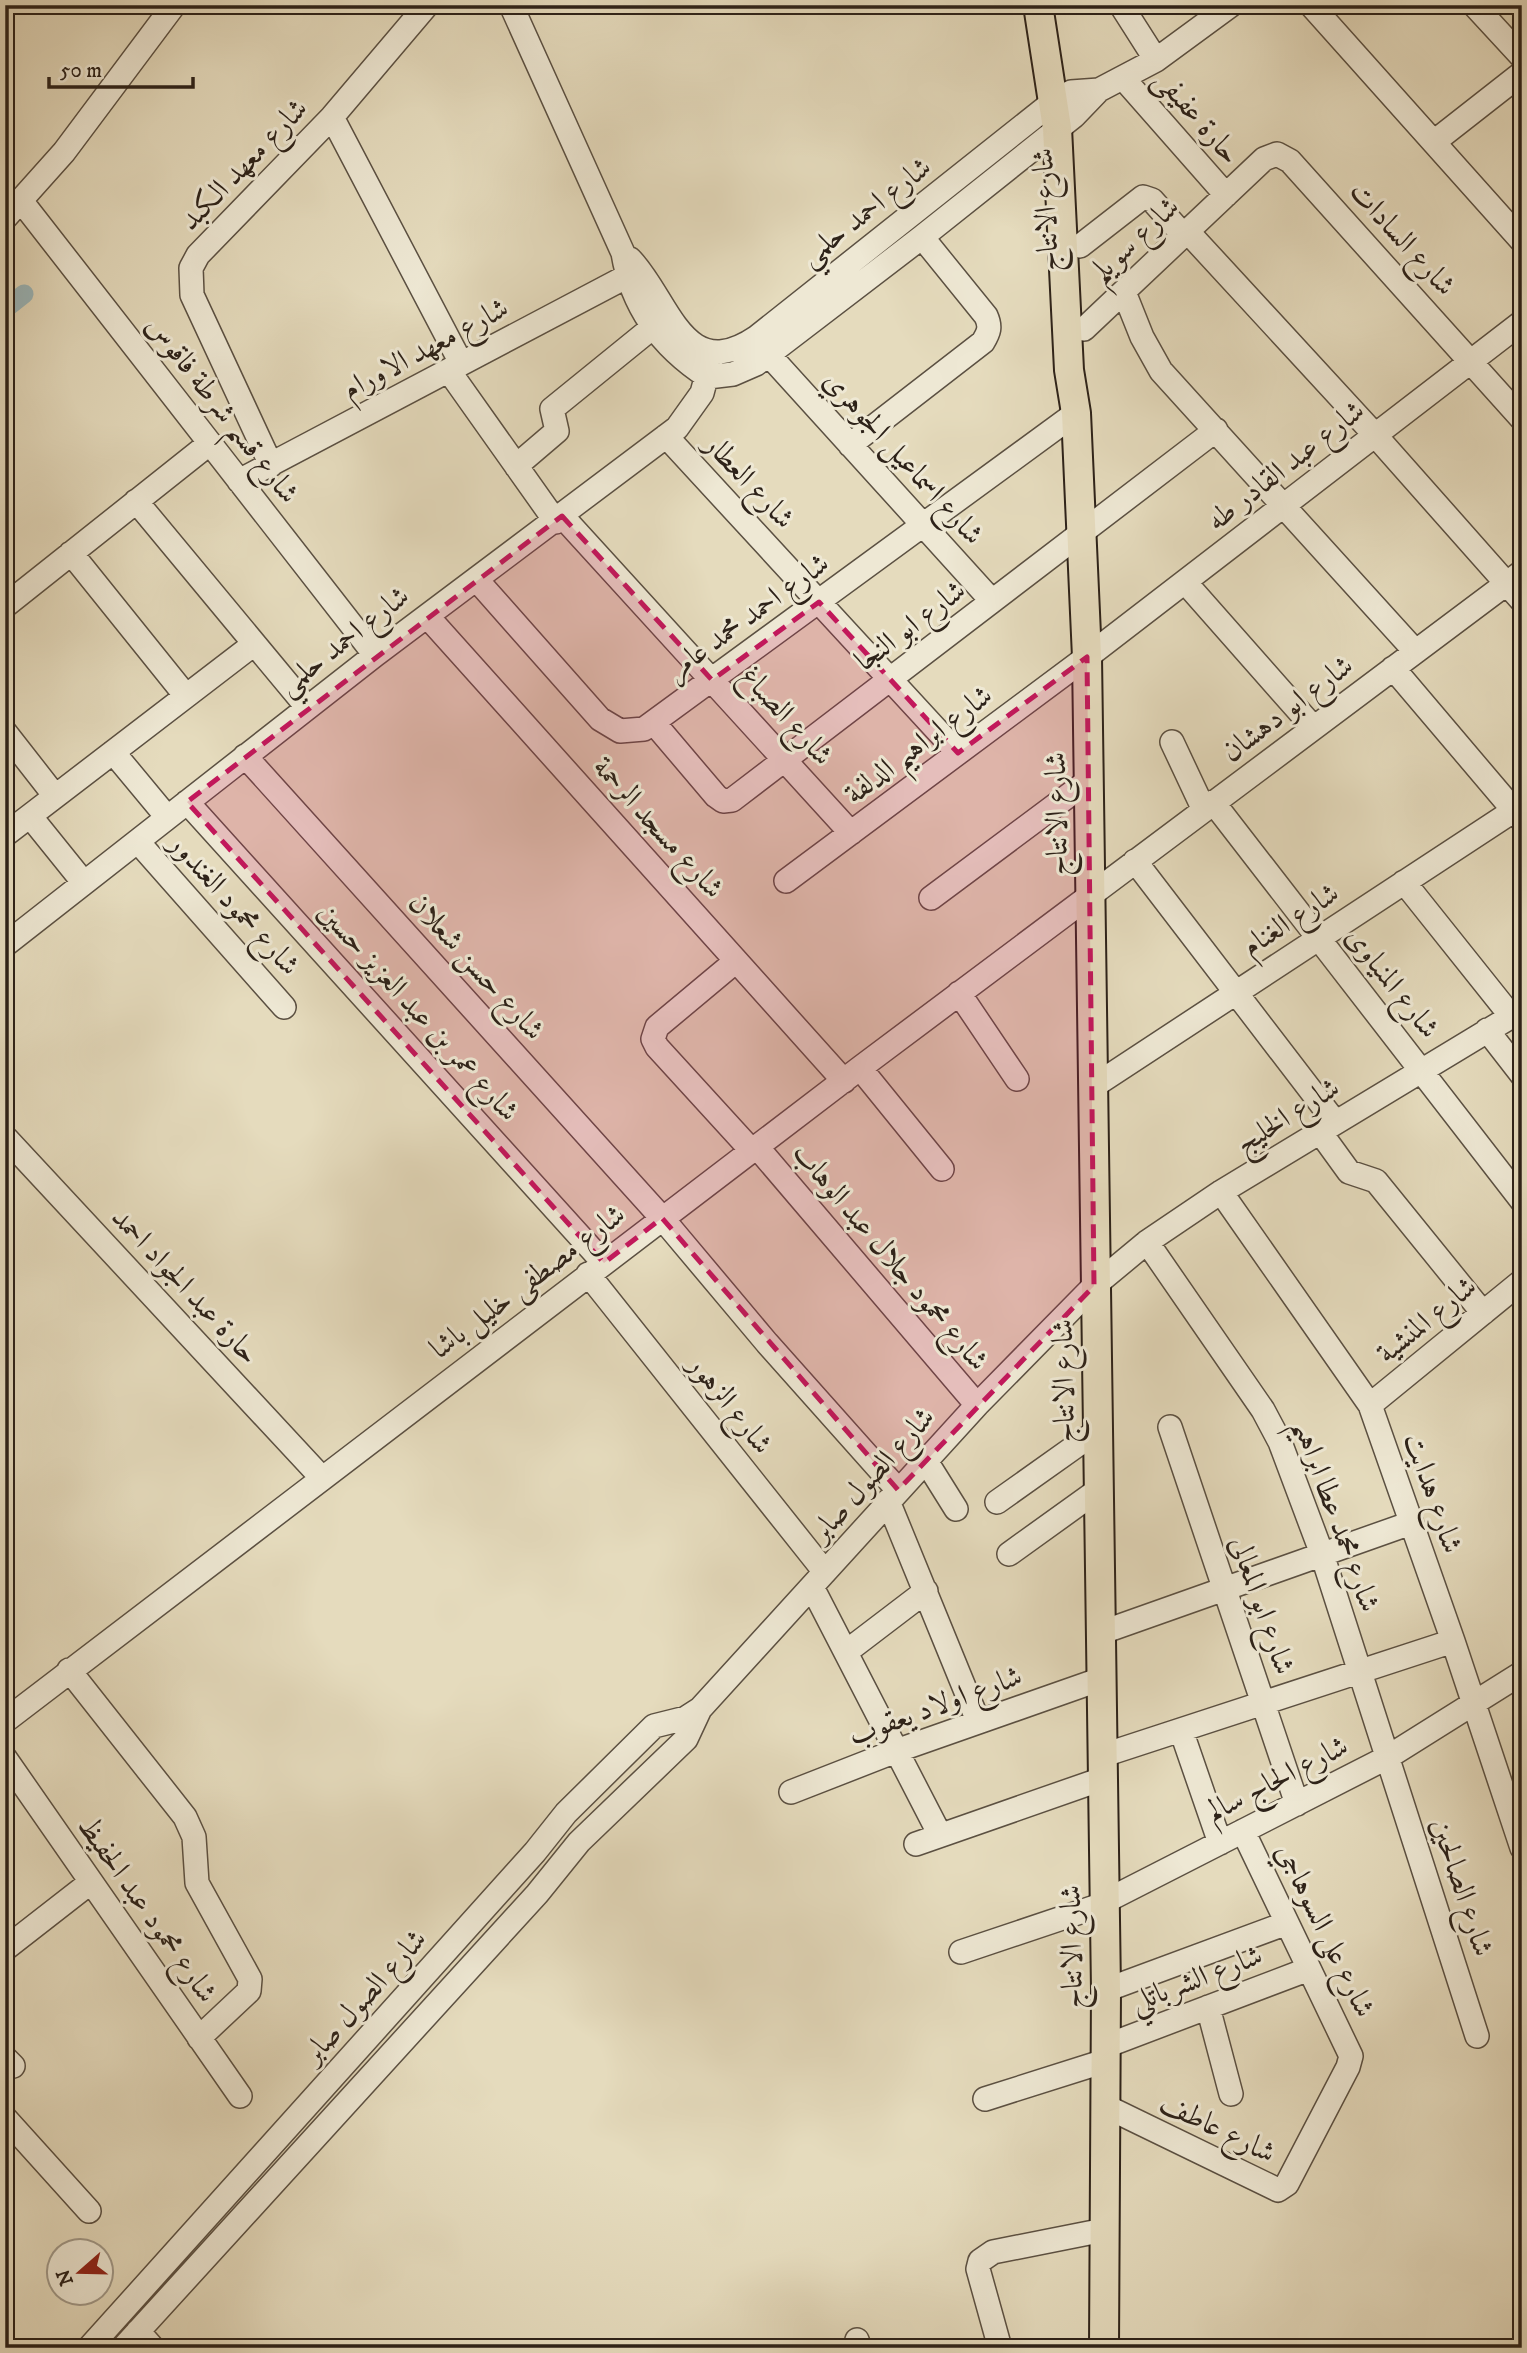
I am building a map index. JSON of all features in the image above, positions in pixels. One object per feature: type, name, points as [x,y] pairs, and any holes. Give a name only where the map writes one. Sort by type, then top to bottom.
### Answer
[{"type":"main road","name":"شارع الانتاج","points":[[1038,5],[1064,110],[1080,246],[1084,376],[1076,413]]},
{"type":"main road","name":"شارع الانتاج","points":[[1057,5],[1064,110],[1069,370],[1076,413],[1087,657],[1106,1990],[1104,2348]]},
{"type":"street","points":[[13,210],[121,79],[174,5]]},
{"type":"street","name":"شارع معهد الكبد","points":[[271,465],[191,295],[191,268],[198,255],[332,117],[427,5]]},
{"type":"street","points":[[511,5],[630,266],[653,327],[673,351],[708,377]]},
{"type":"street","points":[[1121,5],[1156,60]]},
{"type":"street","points":[[1064,110],[1156,60],[1231,5]]},
{"type":"street","points":[[1311,5],[1522,241]]},
{"type":"street","points":[[1474,5],[1522,57]]},
{"type":"street","points":[[1434,142],[1522,73]]},
{"type":"street","name":"حارة عفيفى","points":[[1123,78],[1226,195]]},
{"type":"street","name":"شارع احمد حلمي","points":[[708,377],[745,370],[769,355],[922,237],[1064,110]]},
{"type":"street","name":"شارع احمد حلمي","points":[[5,945],[375,654],[559,519],[666,436],[696,406],[708,377],[713,352],[737,350],[757,337],[1064,110]]},
{"type":"street","name":"شارع الصباغ","points":[[332,117],[455,367],[516,466],[559,519],[712,680],[851,833]]},
{"type":"street","name":"شارع السادات","points":[[1226,195],[1268,156],[1287,158],[1522,419]]},
{"type":"street","name":"شارع سويلم","points":[[1084,329],[1226,195]]},
{"type":"street","points":[[1080,246],[1146,196],[1186,234],[1514,578],[1522,601]]},
{"type":"street","name":"شارع قسم شرطة فاقوس","points":[[13,210],[209,443],[375,654]]},
{"type":"street","points":[[850,445],[983,342],[988,334],[990,325],[986,316],[922,237]]},
{"type":"street","points":[[630,266],[676,327],[699,346],[713,352]]},
{"type":"street","name":"شارع معهد الاورام","points":[[239,481],[455,367],[630,266]]},
{"type":"street","points":[[1124,292],[1142,337],[1161,371],[1415,651]]},
{"type":"street","name":"شارع عبد القادر طه","points":[[1087,657],[1522,322]]},
{"type":"street","points":[[516,466],[558,431],[559,426],[551,414],[552,409],[653,327]]},
{"type":"street","name":"شارع اسماعيل الجوهري","points":[[769,355],[992,601]]},
{"type":"street","name":"شارع احمد محمد عامر","points":[[476,579],[609,727],[632,732],[654,723],[1076,413]]},
{"type":"street","name":"شارع ابو النجا","points":[[654,723],[716,796],[723,801],[732,800],[1216,430]]},
{"type":"street","name":"شارع العطار","points":[[666,436],[958,753]]},
{"type":"street","points":[[5,606],[209,443]]},
{"type":"street","points":[[136,500],[307,708]]},
{"type":"street","points":[[71,553],[186,696]]},
{"type":"street","name":"شارع ابو دهشان","points":[[1090,895],[1514,578]]},
{"type":"street","points":[[1185,582],[1313,727]]},
{"type":"street","name":"شارع مسجد الرحمة","points":[[426,616],[736,961],[852,1075],[942,1170]]},
{"type":"street","points":[[5,835],[254,644]]},
{"type":"street","name":"شارع ابراهيم الدلفة","points":[[786,881],[1087,657]]},
{"type":"street","points":[[1393,668],[1519,811]]},
{"type":"street","points":[[5,732],[55,796]]},
{"type":"street","points":[[1172,742],[1208,806]]},
{"type":"street","points":[[113,752],[167,817]]},
{"type":"street","name":"شارع حسن شعلان","points":[[245,757],[662,1218],[893,1495],[926,1591],[978,1721]]},
{"type":"street","points":[[931,898],[1088,782]]},
{"type":"street","name":"شارع عمر بن عبد العزيز حسين","points":[[187,802],[596,1269]]},
{"type":"street","name":"شارع المنياوى","points":[[1208,806],[1318,938],[1522,1201]]},
{"type":"street","name":"شارع الغنام","points":[[1094,1086],[1404,882],[1519,811]]},
{"type":"street","points":[[30,816],[84,883]]},
{"type":"street","name":"شارع محمود الغندور","points":[[138,843],[284,1007]]},
{"type":"street","points":[[1135,861],[1236,993],[1328,1127],[1349,1172],[1376,1181],[1483,1313]]},
{"type":"street","points":[[1404,882],[1516,1013]]},
{"type":"street","name":"شارع مصطفى خليل باشا","points":[[5,1721],[321,1477],[1090,895]]},
{"type":"street","name":"شارع محمود جلال عبد الوهاب","points":[[736,961],[657,1027],[653,1039],[657,1047],[755,1149],[977,1405]]},
{"type":"street","points":[[959,993],[1017,1079]]},
{"type":"street","name":"شارع الخليج","points":[[1094,1286],[1147,1242],[1221,1192],[1516,1013]]},
{"type":"street","points":[[1487,1030],[1522,1075]]},
{"type":"street","name":"حارة عبد الجواد احمد","points":[[5,1137],[321,1477]]},
{"type":"street","name":"شارع هدايت","points":[[1221,1192],[1370,1405],[1522,1848]]},
{"type":"street","name":"شارع محمد عطا ابراهيم","points":[[1147,1242],[1272,1426],[1322,1554],[1388,1757]]},
{"type":"street","name":"شارع الزهور","points":[[596,1269],[819,1579],[846,1652],[940,1835]]},
{"type":"street","name":"شارع المنشية","points":[[1370,1405],[1522,1281]]},
{"type":"street","name":"شارع الصول صابر","points":[[138,2342],[537,1894],[579,1842],[685,1739],[701,1709],[893,1495],[1094,1286]]},
{"type":"street","name":"شارع ابو المعالى","points":[[1170,1427],[1297,1804]]},
{"type":"street","points":[[997,1502],[1097,1431]]},
{"type":"street","points":[[926,1461],[956,1509]]},
{"type":"street","points":[[1009,1554],[1098,1490]]},
{"type":"street","points":[[1100,1633],[1411,1523]]},
{"type":"street","points":[[846,1652],[926,1591]]},
{"type":"street","points":[[916,1844],[1101,1768],[1181,1730],[1453,1641]]},
{"type":"street","points":[[69,1670],[185,1817],[194,1837],[197,1883],[248,1972],[249,1991],[200,2038]]},
{"type":"street","name":"شارع الحاج سالم","points":[[961,1952],[1104,1903],[1388,1757],[1522,1673]]},
{"type":"street","name":"شارع اولاد يعقوب","points":[[791,1792],[978,1721],[1101,1679]]},
{"type":"street","name":"شارع الصول صابر","points":[[89,2348],[518,1871],[566,1813],[654,1726],[661,1721],[686,1718],[701,1709]]},
{"type":"street","points":[[1181,1730],[1220,1843]]},
{"type":"street","name":"شارع الصالحين","points":[[1388,1757],[1477,2036]]},
{"type":"street","name":"شارع محمود عبد الحفيظ","points":[[5,1758],[240,2095]]},
{"type":"street","name":"شارع على السوهاجي","points":[[1243,1831],[1351,2056]]},
{"type":"street","points":[[8,1941],[92,1882]]},
{"type":"street","points":[[1106,1990],[1287,1923]]},
{"type":"street","name":"شارع الشرباتلي","points":[[985,2099],[1309,1969]]},
{"type":"street","points":[[1209,2007],[1231,2094]]},
{"type":"street","name":"شارع عاطف","points":[[1105,2106],[1274,2189],[1281,2189],[1287,2185],[1336,2091],[1351,2056]]},
{"type":"street","points":[[5,2118],[89,2211]]},
{"type":"street","points":[[1000,2348],[980,2276],[979,2261],[985,2255],[1104,2230]]},
{"type":"highlighted area","points":[[562,516],[712,680],[819,602],[958,753],[1087,657],[1094,1286],[898,1490],[662,1218],[604,1263],[187,802]]},
{"type":"waterway","points":[[5,309],[24,294]]}]
